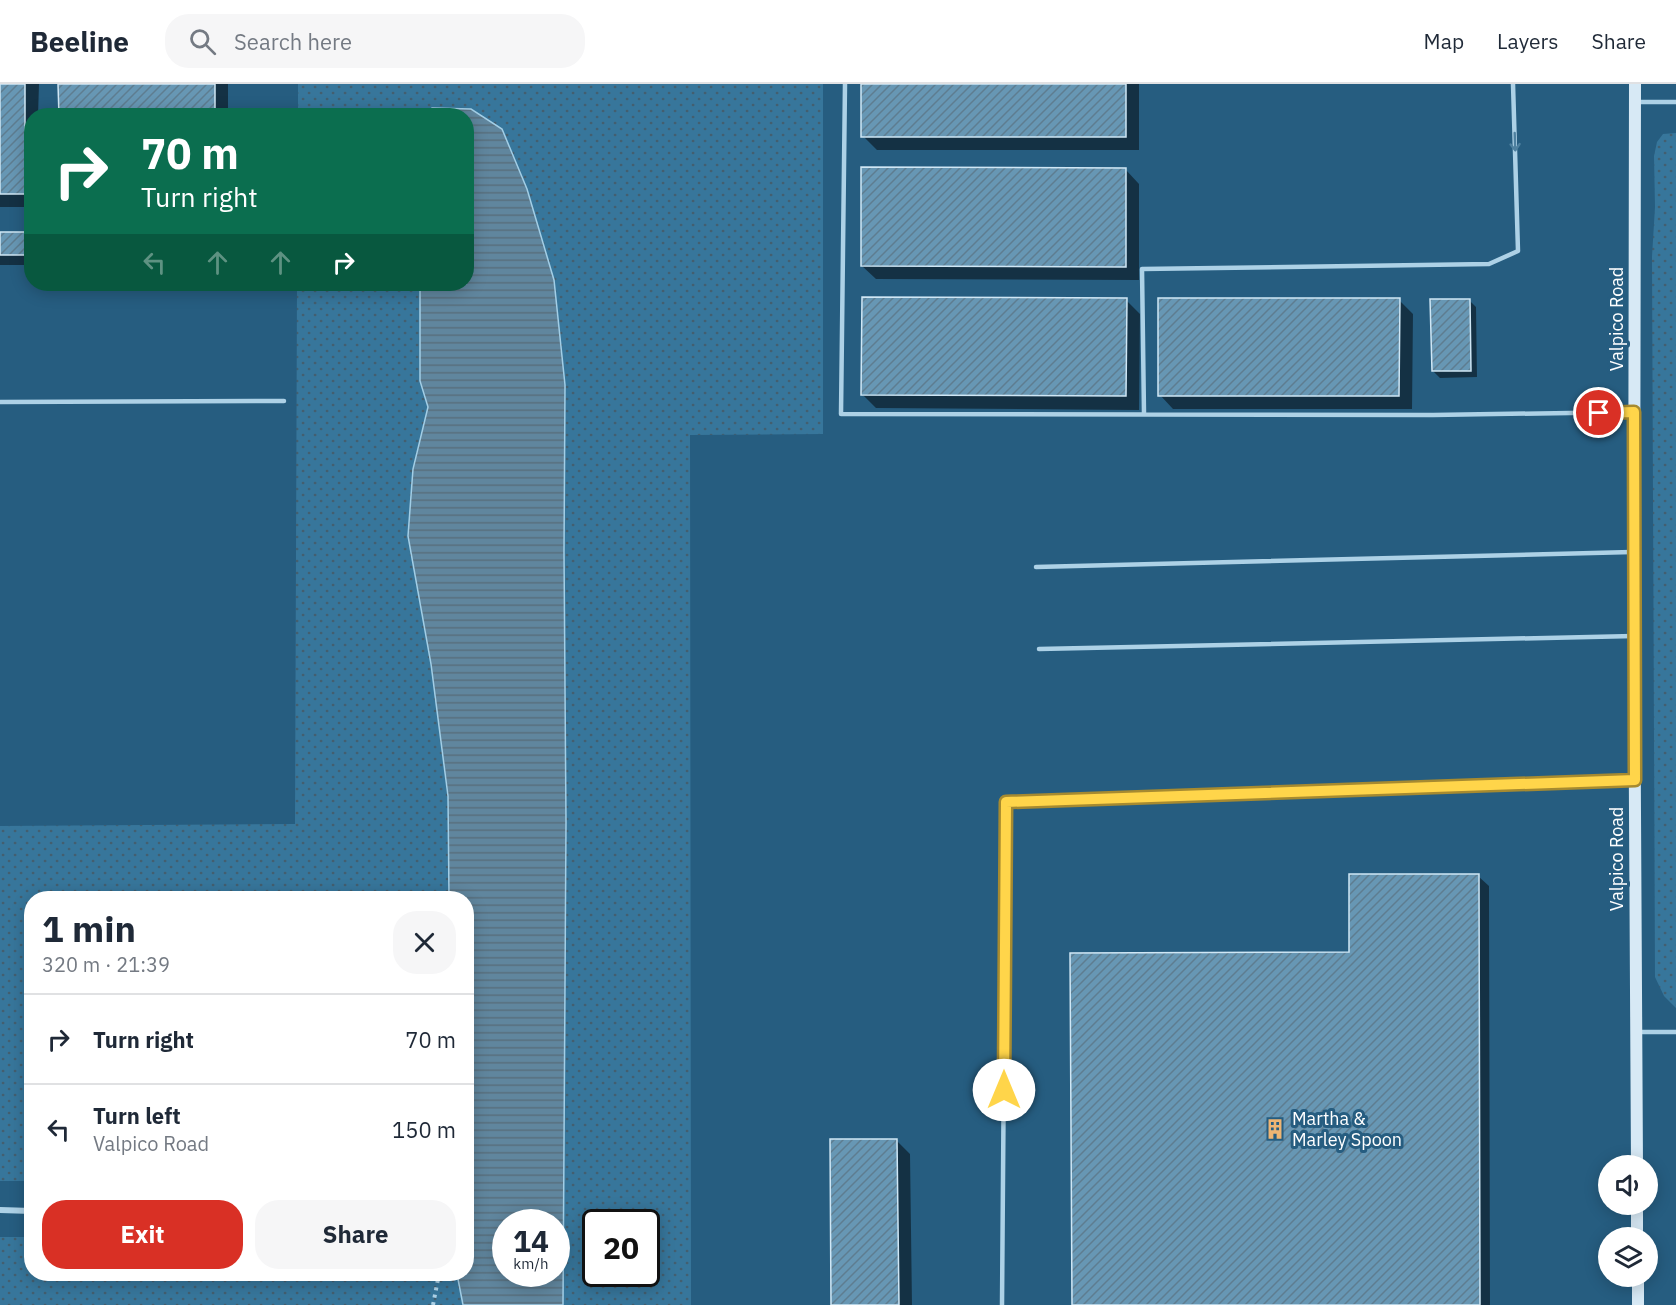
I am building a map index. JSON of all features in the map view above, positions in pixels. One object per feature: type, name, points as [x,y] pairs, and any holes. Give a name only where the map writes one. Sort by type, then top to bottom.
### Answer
[{"type":"main road","name":"Valpico Road","points":[[1635,84],[1634,636],[1637,1155]]},
{"type":"main road","points":[[1638,1287],[1638,1305]]},
{"type":"street","points":[[0,1210],[24,1211]]},
{"type":"lane","points":[[845,84],[841,414],[1433,415],[1634,412]]},
{"type":"lane","points":[[1144,414],[1142,269],[1489,264],[1518,251],[1514,84]]},
{"type":"lane","points":[[1635,102],[1676,102]]},
{"type":"lane","points":[[0,402],[284,400]]},
{"type":"lane","points":[[1036,567],[1634,552]]},
{"type":"lane","points":[[1039,649],[1634,636]]},
{"type":"lane","points":[[1002,1305],[1006,802],[1635,780]]},
{"type":"lane","points":[[1636,1032],[1676,1032]]},
{"type":"path","points":[[433,1305],[438,1281]]},
{"type":"shaded area","points":[[298,84],[823,84],[823,434],[690,435],[691,1305],[0,1305],[0,1237],[24,1237],[24,1281],[474,1281],[474,891],[24,891],[24,1181],[0,1181],[0,826],[295,824],[297,291],[474,291],[474,108],[298,108]]},
{"type":"shaded area","points":[[474,111],[502,129],[527,189],[554,280],[565,385],[564,1209],[492,1209],[492,1287],[563,1287],[563,1305],[463,1305],[458,1281],[474,1281],[474,891],[449,891],[448,796],[431,664],[408,536],[413,469],[428,407],[420,381],[420,291],[474,291]]},
{"type":"shaded area","points":[[1676,133],[1676,1008],[1664,996],[1655,977],[1652,257],[1655,207],[1654,156],[1657,142],[1663,134]]},
{"type":"building","points":[[0,84],[25,84],[24,194],[0,194]]},
{"type":"building","points":[[58,84],[215,84],[215,108],[59,108]]},
{"type":"building","points":[[861,84],[1126,84],[1126,137],[861,137]]},
{"type":"building","points":[[861,167],[1126,168],[1126,267],[861,266]]},
{"type":"building","points":[[0,232],[24,232],[24,255],[0,255]]},
{"type":"building","points":[[862,297],[1127,298],[1126,396],[861,395]]},
{"type":"building","points":[[1158,298],[1400,298],[1399,396],[1158,396]]},
{"type":"building","points":[[1430,299],[1470,299],[1471,371],[1432,371]]},
{"type":"building","name":"Martha & Marley Spoon","points":[[1349,874],[1479,874],[1480,1305],[1072,1305],[1070,953],[1349,952]]},
{"type":"building","points":[[830,1139],[897,1139],[899,1305],[831,1305]]},
{"type":"place","name":"Martha & Marley Spoon","points":[[1275,1129]]},
{"type":"route","points":[[1004,1090],[1006,802],[1635,780],[1634,412],[1599,413]]}]
